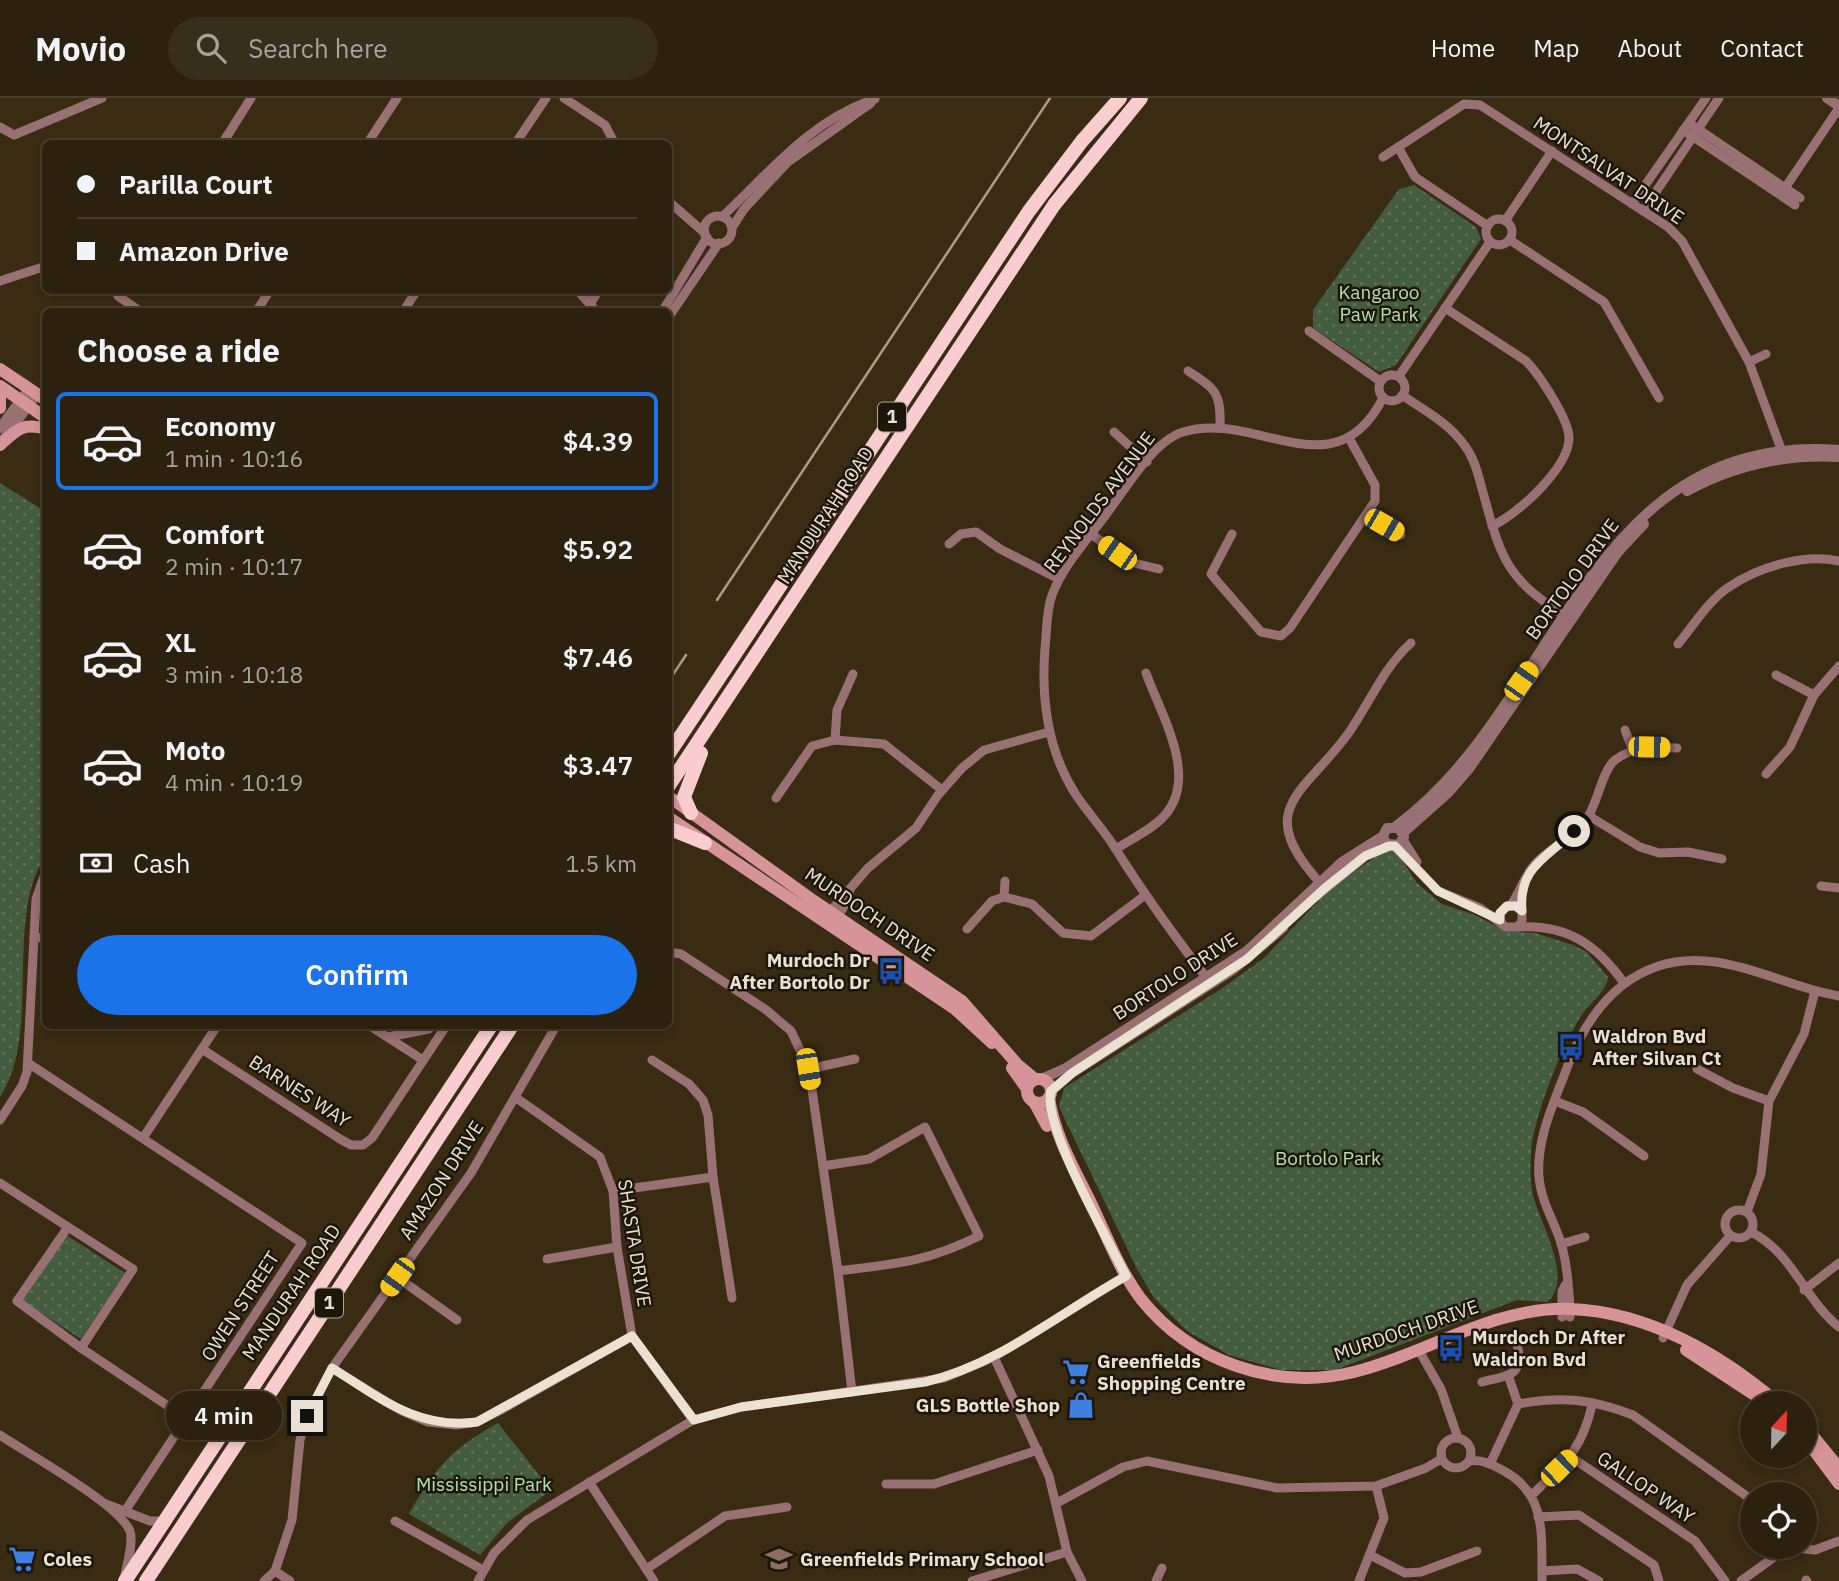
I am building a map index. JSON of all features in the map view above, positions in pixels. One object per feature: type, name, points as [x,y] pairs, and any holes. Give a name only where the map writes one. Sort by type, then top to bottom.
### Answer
[{"type":"highway","name":"MANDURAH ROAD","points":[[672,749],[1010,239],[1082,141],[1120,98]]},
{"type":"highway","name":"MANDURAH ROAD","points":[[672,781],[1054,205],[1141,98]]},
{"type":"highway","points":[[691,813],[684,802],[685,792],[721,707]]},
{"type":"highway","points":[[672,830],[705,843]]},
{"type":"highway","name":"MANDURAH ROAD","points":[[124,1581],[489,1029]]},
{"type":"highway","name":"MANDURAH ROAD","points":[[146,1581],[510,1029]]},
{"type":"main road","points":[[0,369],[37,394]]},
{"type":"main road","points":[[0,388],[42,415]]},
{"type":"main road","points":[[0,388],[0,408]]},
{"type":"main road","points":[[0,445],[19,427],[31,424],[42,428]]},
{"type":"main road","name":"MURDOCH DRIVE","points":[[672,799],[965,1017],[1050,1094],[1059,1138],[1123,1278]]},
{"type":"main road","name":"MURDOCH DRIVE","points":[[672,820],[830,919]]},
{"type":"main road","name":"MURDOCH DRIVE","points":[[1035,1083],[1028,1097],[1044,1116],[1052,1141],[1123,1278],[1179,1336],[1210,1355],[1261,1374],[1304,1379],[1334,1376],[1364,1370],[1420,1352],[1498,1319],[1566,1313],[1665,1335],[1730,1367],[1762,1391]]},
{"type":"main road","points":[[1034,1102],[1042,1102],[1050,1094]]},
{"type":"main road","name":"MURDOCH DRIVE","points":[[1665,1335],[1749,1391]]},
{"type":"main road","points":[[1817,1441],[1839,1468]]},
{"type":"main road","points":[[1817,1454],[1839,1484]]},
{"type":"street","points":[[0,127],[14,135],[102,98]]},
{"type":"street","points":[[225,140],[251,98]]},
{"type":"street","points":[[370,140],[397,98]]},
{"type":"street","points":[[518,140],[546,98]]},
{"type":"street","points":[[564,98],[605,125],[613,140]]},
{"type":"street","points":[[1632,204],[1706,98]]},
{"type":"street","points":[[1643,211],[1719,98]]},
{"type":"street","points":[[1782,191],[1839,107],[1827,98]]},
{"type":"street","points":[[683,211],[709,220],[722,217],[778,167],[861,112],[874,99]]},
{"type":"street","name":"MONTSALVAT DRIVE","points":[[1383,157],[1464,104],[1472,104],[1552,151],[1643,211],[1682,241],[1749,362],[1783,454]]},
{"type":"street","points":[[1686,127],[1798,202]]},
{"type":"street","points":[[1398,147],[1415,177],[1488,226]]},
{"type":"street","points":[[1505,221],[1552,151]]},
{"type":"street","points":[[672,312],[719,243],[728,239],[733,226],[778,167]]},
{"type":"street","points":[[672,204],[706,235],[719,243]]},
{"type":"street","points":[[722,217],[733,226]]},
{"type":"street","points":[[1497,219],[1505,221],[1512,231],[1510,240],[1503,245],[1490,242],[1486,234],[1488,226],[1497,219]]},
{"type":"street","points":[[664,308],[706,235],[709,220]]},
{"type":"street","points":[[1510,240],[1604,302],[1659,398]]},
{"type":"street","points":[[1399,376],[1490,242]]},
{"type":"street","points":[[0,281],[42,267]]},
{"type":"street","points":[[117,294],[135,308]]},
{"type":"street","points":[[581,294],[593,308]]},
{"type":"street","points":[[1445,308],[1526,361],[1536,371],[1567,429],[1567,447],[1545,481],[1516,514],[1492,526]]},
{"type":"street","points":[[1309,331],[1380,381]]},
{"type":"street","points":[[1749,362],[1766,354]]},
{"type":"street","points":[[1188,370],[1216,393],[1220,401],[1220,428]]},
{"type":"street","points":[[1392,374],[1399,376],[1405,385],[1402,396],[1395,401],[1383,397],[1378,388],[1380,381],[1392,374]]},
{"type":"street","points":[[0,428],[23,403],[37,394]]},
{"type":"street","points":[[1402,396],[1450,427],[1466,447],[1477,469],[1504,560],[1517,579],[1568,618]]},
{"type":"street","points":[[1232,534],[1212,574],[1252,624],[1268,636],[1275,637],[1290,628],[1375,501],[1375,485],[1349,438],[1371,417],[1383,397]]},
{"type":"street","points":[[0,445],[23,403]]},
{"type":"street","name":"REYNOLDS AVENUE","points":[[1209,981],[1144,896],[1116,849],[1075,793],[1049,732],[1042,689],[1050,604],[1059,579],[1091,534],[1170,437],[1199,428],[1220,428],[1304,446],[1326,445],[1349,438]]},
{"type":"street","points":[[1114,432],[1147,462]]},
{"type":"street","name":"BORTOLO DRIVE","points":[[1050,1094],[1072,1073],[1271,940],[1322,885],[1395,838],[1464,775],[1568,618],[1618,552],[1662,508],[1714,478],[1783,454],[1839,450]]},
{"type":"street","name":"BORTOLO DRIVE","points":[[1783,454],[1839,457]]},
{"type":"street","points":[[1366,515],[1401,536]]},
{"type":"street","points":[[949,544],[961,534],[976,532],[1000,549],[1059,579]]},
{"type":"street","points":[[1091,534],[1130,562],[1160,569]]},
{"type":"street","points":[[1678,643],[1728,587],[1765,570],[1800,559],[1839,561]]},
{"type":"street","points":[[1322,885],[1302,863],[1292,843],[1289,820],[1292,800],[1305,781],[1344,739],[1396,658],[1411,643]]},
{"type":"street","points":[[1766,774],[1790,747],[1814,695],[1839,666]]},
{"type":"street","points":[[1116,849],[1164,816],[1179,792],[1179,764],[1146,673]]},
{"type":"street","points":[[835,740],[837,710],[853,674]]},
{"type":"street","points":[[1776,675],[1814,695]]},
{"type":"street","points":[[1625,730],[1633,751]]},
{"type":"street","points":[[830,919],[868,868],[916,828],[942,790],[962,768],[984,750],[1049,732]]},
{"type":"street","points":[[776,798],[812,746],[835,740],[884,744],[942,790]]},
{"type":"street","points":[[1500,920],[1507,907],[1521,893],[1535,864],[1560,845],[1589,816],[1613,762],[1633,751],[1649,747],[1677,748]]},
{"type":"street","points":[[1589,816],[1640,847],[1659,853],[1688,852],[1722,859]]},
{"type":"street","points":[[1395,838],[1438,891],[1480,908],[1500,920],[1506,927],[1541,927]]},
{"type":"street","points":[[0,1120],[22,1086],[29,1063],[34,937],[38,890],[42,880]]},
{"type":"street","points":[[1004,897],[1005,881]]},
{"type":"street","points":[[1821,886],[1839,888]]},
{"type":"street","points":[[1517,927],[1522,913],[1521,893]]},
{"type":"street","points":[[967,929],[992,901],[1004,897],[1032,904],[1063,933],[1091,936],[1144,896]]},
{"type":"street","points":[[1480,908],[1507,907],[1522,913],[1541,927],[1591,945],[1624,983]]},
{"type":"street","points":[[34,937],[42,938]]},
{"type":"street","points":[[672,953],[681,954],[765,1009],[791,1031],[808,1069],[824,1166],[852,1392]]},
{"type":"street","points":[[1566,1313],[1562,1291],[1566,1284],[1561,1244],[1544,1201],[1539,1171],[1544,1131],[1589,1019],[1624,983],[1663,967],[1703,961],[1728,964],[1839,996]]},
{"type":"street","name":"BORTOLO DRIVE","points":[[1035,1083],[1066,1068],[1209,981]]},
{"type":"street","points":[[1747,1212],[1761,1174],[1769,1101],[1804,1034],[1815,991]]},
{"type":"street","points":[[29,1063],[142,1138],[215,1029]]},
{"type":"street","points":[[375,1029],[423,1060],[444,1029]]},
{"type":"street","points":[[388,1037],[429,1029]]},
{"type":"street","name":"AMAZON DRIVE","points":[[264,1581],[275,1571],[292,1520],[300,1440],[307,1416],[332,1368],[471,1173],[554,1029]]},
{"type":"street","name":"BARNES WAY","points":[[202,1049],[351,1145],[363,1145],[372,1138],[423,1060]]},
{"type":"street","points":[[808,1069],[855,1059]]},
{"type":"street","points":[[652,1060],[689,1084],[703,1100],[708,1115],[713,1177],[732,1298]]},
{"type":"street","points":[[1698,1069],[1733,1088],[1769,1101]]},
{"type":"street","name":"SHASTA DRIVE","points":[[515,1097],[600,1157],[612,1191],[617,1247],[632,1336],[694,1420]]},
{"type":"street","points":[[1555,1101],[1583,1112],[1644,1156]]},
{"type":"street","points":[[824,1166],[869,1159],[925,1127],[979,1236],[931,1257],[838,1271]]},
{"type":"street","name":"OWEN STREET","points":[[125,1511],[302,1243],[142,1138]]},
{"type":"street","points":[[612,1191],[713,1177]]},
{"type":"street","points":[[0,1183],[133,1269],[81,1348]]},
{"type":"street","points":[[1737,1210],[1747,1212],[1753,1221],[1751,1232],[1744,1238],[1730,1236],[1724,1223],[1729,1214],[1737,1210]]},
{"type":"street","points":[[68,1227],[18,1301],[81,1348],[187,1418]]},
{"type":"street","points":[[1751,1232],[1775,1247],[1799,1277],[1804,1290],[1822,1313],[1839,1327]]},
{"type":"street","points":[[1665,1335],[1687,1285],[1730,1236]]},
{"type":"street","points":[[1561,1244],[1585,1237]]},
{"type":"street","points":[[547,1259],[617,1247]]},
{"type":"street","points":[[1804,1290],[1839,1263]]},
{"type":"street","points":[[397,1277],[457,1320]]},
{"type":"street","points":[[478,1581],[506,1539],[527,1520],[694,1420],[741,1407],[944,1378],[993,1357],[1123,1278]]},
{"type":"street","points":[[332,1368],[400,1410],[428,1422],[477,1422],[632,1336]]},
{"type":"street","points":[[1482,1382],[1508,1375],[1519,1367],[1522,1361],[1517,1344]]},
{"type":"street","points":[[1420,1352],[1441,1389],[1458,1438],[1469,1447],[1469,1461]]},
{"type":"street","points":[[993,1357],[1038,1450],[1057,1503],[1067,1552],[1082,1581]]},
{"type":"street","points":[[1490,1464],[1518,1404],[1508,1375]]},
{"type":"street","points":[[1518,1404],[1563,1397],[1592,1405],[1613,1407],[1633,1415],[1740,1491]]},
{"type":"street","points":[[1533,1494],[1571,1457],[1586,1433],[1592,1405]]},
{"type":"street","points":[[0,1435],[106,1504],[150,1521],[164,1521]]},
{"type":"street","points":[[1458,1438],[1445,1442],[1441,1450],[1441,1459],[1448,1466],[1457,1468],[1469,1461],[1490,1464],[1515,1477],[1533,1494],[1538,1517],[1542,1576],[1577,1569],[1599,1581]]},
{"type":"street","points":[[886,1484],[934,1484],[1038,1450]]},
{"type":"street","name":"GALLOP WAY","points":[[1571,1457],[1695,1541],[1725,1581]]},
{"type":"street","points":[[1057,1503],[1123,1467],[1147,1461],[1277,1488],[1376,1486],[1426,1468],[1441,1459]]},
{"type":"street","points":[[589,1482],[648,1568],[654,1581]]},
{"type":"street","points":[[1359,1581],[1384,1518],[1376,1486]]},
{"type":"street","points":[[106,1504],[130,1532],[124,1581]]},
{"type":"street","points":[[648,1568],[724,1516],[787,1507]]},
{"type":"street","points":[[1538,1517],[1579,1515],[1654,1565],[1659,1581]]},
{"type":"street","points":[[396,1521],[483,1570]]},
{"type":"street","points":[[1817,1549],[1839,1541]]},
{"type":"street","points":[[1370,1555],[1405,1573],[1421,1573],[1476,1550]]},
{"type":"street","points":[[972,1581],[1067,1552]]},
{"type":"street","points":[[1741,1581],[1772,1559]]},
{"type":"street","points":[[1156,1581],[1163,1568]]},
{"type":"street","points":[[275,1571],[290,1581]]},
{"type":"green space","name":"Kangaroo Paw Park","points":[[1414,185],[1476,227],[1481,239],[1396,365],[1379,372],[1313,328],[1313,310],[1399,189]]},
{"type":"green space","points":[[0,483],[42,509],[42,863],[33,882],[27,911],[19,1042],[12,1071],[0,1097]]},
{"type":"green space","name":"Bortolo Park","points":[[1392,845],[1417,883],[1442,904],[1475,915],[1506,931],[1535,933],[1573,945],[1587,952],[1608,977],[1601,993],[1581,1016],[1565,1045],[1543,1102],[1533,1138],[1530,1163],[1532,1190],[1553,1250],[1557,1280],[1555,1292],[1547,1302],[1517,1300],[1335,1370],[1281,1370],[1229,1355],[1187,1331],[1154,1298],[1137,1269],[1059,1107],[1064,1088],[1221,989],[1264,958],[1331,888]]},
{"type":"green space","points":[[66,1235],[125,1273],[81,1339],[23,1301]]},
{"type":"green space","name":"Mississippi Park","points":[[498,1423],[551,1490],[507,1523],[480,1555],[409,1514],[446,1461],[468,1442]]},
{"type":"railway","points":[[717,600],[1050,98]]},
{"type":"railway","points":[[672,676],[686,655]]},
{"type":"place","name":"Murdoch Dr After Bortolo Dr","points":[[891,971]]},
{"type":"place","name":"Waldron Bvd After Silvan Ct","points":[[1571,1047]]},
{"type":"place","name":"Murdoch Dr After Waldron Bvd","points":[[1451,1348]]},
{"type":"place","name":"Greenfields Shopping Centre","points":[[1076,1372]]},
{"type":"place","name":"GLS Bottle Shop","points":[[1081,1405]]},
{"type":"place","name":"Coles","points":[[22,1559]]},
{"type":"place","name":"Greenfields Primary School","points":[[779,1559]]},
{"type":"route","points":[[307,1416],[332,1368],[400,1410],[428,1422],[477,1422],[632,1336],[694,1420],[741,1407],[944,1378],[993,1357],[1126,1276],[1059,1138],[1048,1098],[1051,1091],[1072,1073],[1247,959],[1271,940],[1325,888],[1365,856],[1395,846],[1438,891],[1480,908],[1500,920],[1500,913],[1507,906],[1516,906],[1522,911],[1521,893],[1527,875],[1535,864],[1574,831]]}]
